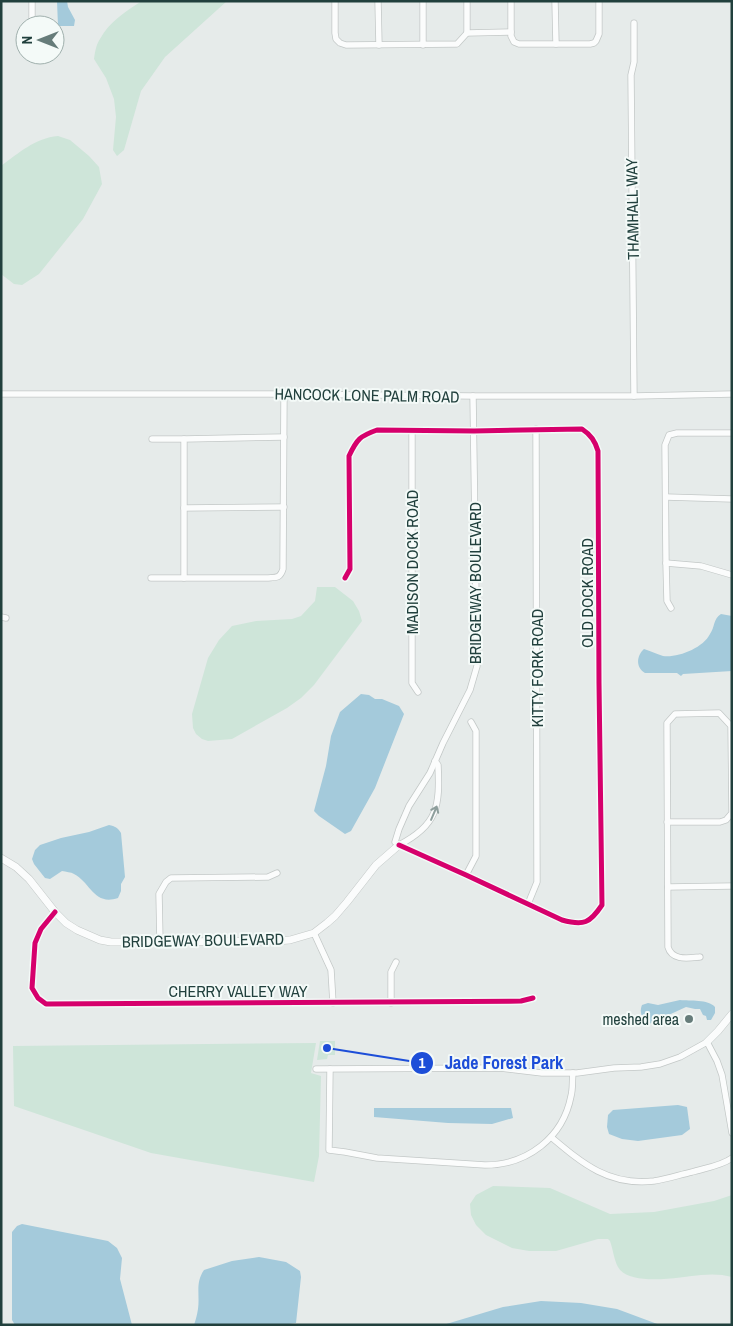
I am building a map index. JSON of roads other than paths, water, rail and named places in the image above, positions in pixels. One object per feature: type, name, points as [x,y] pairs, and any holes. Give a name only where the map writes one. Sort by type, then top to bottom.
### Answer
[{"type":"street","points":[[32,1],[32,15]]},
{"type":"street","points":[[335,1],[335,33],[338,42],[346,45],[458,44],[467,33],[467,1]]},
{"type":"street","points":[[378,1],[379,45]]},
{"type":"street","points":[[423,1],[423,45]]},
{"type":"street","points":[[511,1],[511,32],[512,39],[516,43],[556,44],[590,44],[596,41],[599,34],[599,1]]},
{"type":"street","points":[[555,1],[556,44]]},
{"type":"street","name":"THAMHALL WAY","points":[[634,23],[634,62],[631,75],[634,396]]},
{"type":"street","points":[[467,33],[511,32]]},
{"type":"street","name":"HANCOCK LONE PALM ROAD","points":[[1,394],[634,396],[732,394]]},
{"type":"street","points":[[151,578],[278,577],[282,574],[284,394]]},
{"type":"street","name":"BRIDGEWAY BOULEVARD","points":[[399,845],[395,842],[409,806],[430,773],[470,690],[477,666],[473,396]]},
{"type":"street","name":"KITTY FORK ROAD","points":[[528,904],[537,882],[536,429]]},
{"type":"street","name":"OLD DOCK ROAD","points":[[345,578],[350,568],[349,456],[354,444],[364,434],[377,430],[474,432],[582,429],[590,434],[596,443],[598,451],[602,905],[596,915],[585,922],[576,924],[562,920],[399,845]]},
{"type":"street","name":"MADISON DOCK ROAD","points":[[412,431],[412,683],[418,692]]},
{"type":"street","points":[[671,608],[668,601],[666,563],[665,445],[669,435],[676,433],[732,433]]},
{"type":"street","points":[[152,439],[284,437]]},
{"type":"street","points":[[184,439],[184,578]]},
{"type":"street","points":[[666,497],[732,499]]},
{"type":"street","points":[[184,508],[284,507]]},
{"type":"street","points":[[666,563],[701,566],[732,574]]},
{"type":"street","points":[[668,822],[720,822],[726,820],[732,813],[731,726],[719,713],[674,714],[666,723],[668,947],[672,955],[679,958],[700,957]]},
{"type":"street","points":[[466,875],[476,856],[476,731],[471,722]]},
{"type":"street","name":"BRIDGEWAY BOULEVARD","points":[[1,858],[16,867],[29,879],[66,923],[100,940],[111,942],[160,942],[290,940],[314,933],[335,916],[376,865],[428,824],[438,803],[438,765],[435,761]]},
{"type":"street","points":[[160,942],[159,894],[166,882],[171,878],[268,876],[277,872]]},
{"type":"street","points":[[668,887],[732,886]]},
{"type":"street","name":"CHERRY VALLEY WAY","points":[[55,912],[41,929],[35,943],[32,988],[38,998],[46,1004],[391,1003],[522,1001],[532,998]]},
{"type":"street","points":[[314,933],[331,970],[333,1003]]},
{"type":"street","points":[[391,1003],[391,972],[396,962]]},
{"type":"street","points":[[316,1069],[500,1068],[542,1073],[573,1073],[645,1066],[660,1064],[680,1057],[707,1042],[732,1014]]},
{"type":"street","points":[[707,1042],[716,1058],[722,1075],[732,1134]]},
{"type":"street","points":[[330,1069],[329,1150],[377,1158],[494,1165],[510,1162],[533,1152],[551,1138],[565,1116],[572,1096],[573,1073]]},
{"type":"street","points":[[551,1138],[589,1167],[608,1176],[632,1181],[652,1181],[666,1178],[722,1163],[732,1158]]},
{"type":"water","points":[[57,1],[67,1],[75,20],[74,26],[65,26],[65,15],[58,15]]},
{"type":"water","points":[[721,614],[732,616],[732,671],[683,674],[681,676],[677,673],[645,673],[640,668],[638,661],[644,649],[663,656],[669,656],[683,654],[702,644],[707,639],[717,618]]},
{"type":"water","points":[[361,694],[369,695],[375,699],[382,699],[399,706],[404,714],[375,788],[351,831],[345,834],[314,811],[326,766],[331,736],[340,712]]},
{"type":"water","points":[[109,825],[116,827],[121,833],[125,877],[121,884],[118,898],[103,899],[93,892],[80,878],[71,873],[62,871],[50,879],[45,878],[34,864],[32,859],[35,850],[40,845]]},
{"type":"water","points":[[680,1000],[712,1004],[715,1007],[715,1013],[711,1020],[707,1020],[700,1009],[686,1007],[649,1024],[647,1024],[642,1015],[642,1005],[648,1003],[658,1005]]},
{"type":"water","points":[[678,1105],[687,1107],[690,1129],[682,1135],[638,1141],[622,1139],[609,1134],[607,1127],[608,1115],[613,1110]]},
{"type":"water","points":[[374,1108],[511,1108],[513,1118],[492,1124],[448,1123],[374,1117]]},
{"type":"water","points":[[22,1224],[108,1241],[117,1248],[122,1258],[120,1279],[132,1325],[15,1325],[12,1320],[12,1232],[17,1226]]},
{"type":"water","points":[[259,1257],[286,1262],[300,1271],[296,1323],[282,1325],[194,1325],[198,1309],[199,1284],[204,1270],[232,1261]]},
{"type":"water","points":[[541,1301],[581,1303],[617,1309],[660,1325],[443,1325],[503,1307]]},
{"type":"place","name":"meshed area","points":[[689,1019]]},
{"type":"place","name":"Jade Forest Park","points":[[327,1048]]}]
